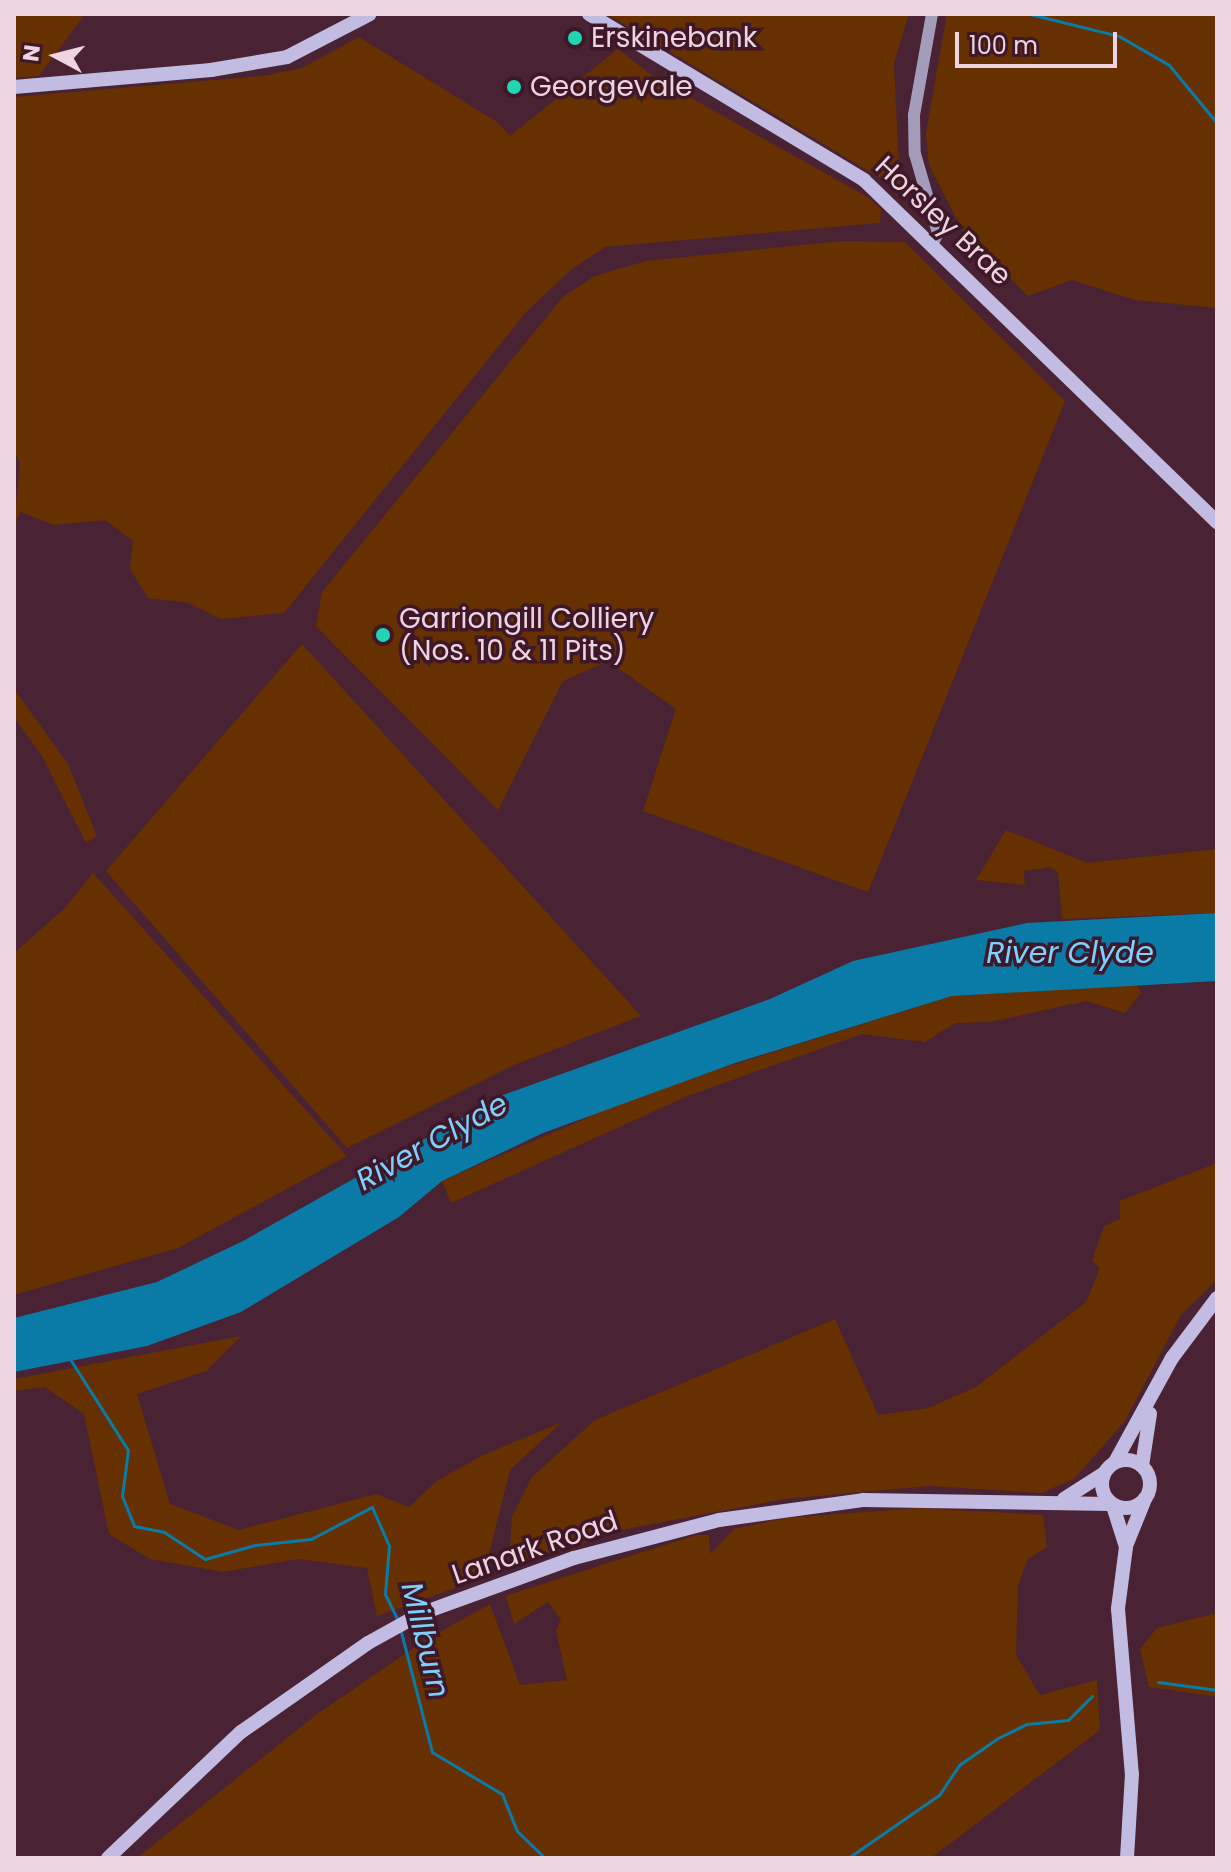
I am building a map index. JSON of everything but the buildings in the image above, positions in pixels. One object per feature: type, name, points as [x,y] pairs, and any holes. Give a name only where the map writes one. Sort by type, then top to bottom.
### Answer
[{"type":"main road","points":[[14,87],[195,72],[287,57],[370,14]]},
{"type":"main road","name":"Horsley Brae","points":[[589,14],[819,150],[864,180],[933,243],[1217,522]]},
{"type":"main road","points":[[932,14],[914,115],[915,154],[938,233],[933,243]]},
{"type":"main road","points":[[1063,1499],[1103,1474],[1115,1462],[1172,1358],[1217,1298]]},
{"type":"main road","points":[[1127,1858],[1132,1785],[1118,1609],[1126,1547],[1150,1486],[1142,1466],[1143,1439],[1157,1390]]},
{"type":"main road","points":[[1115,1462],[1129,1460],[1142,1466]]},
{"type":"main road","points":[[1103,1474],[1101,1490],[1112,1505],[1126,1547]]},
{"type":"main road","name":"Lanark Road","points":[[108,1858],[241,1732],[368,1643],[420,1614],[574,1558],[719,1520],[863,1500],[1063,1499],[1112,1505]]},
{"type":"main road","points":[[1112,1505],[1130,1509],[1145,1499]]},
{"type":"shaded area","points":[[14,14],[85,14],[39,76],[14,78]]},
{"type":"shaded area","points":[[607,14],[909,14],[894,63],[900,190]]},
{"type":"shaded area","points":[[947,14],[1217,14],[1216,308],[1135,300],[1072,280],[1028,296],[963,231],[929,165],[926,133]]},
{"type":"shaded area","points":[[359,37],[497,122],[510,136],[618,49],[654,77],[869,198],[881,209],[880,223],[605,247],[572,269],[526,312],[284,613],[221,619],[189,603],[148,598],[130,569],[133,541],[105,520],[54,525],[20,512],[14,525],[20,463],[14,451],[14,97],[263,76],[302,68]]},
{"type":"shaded area","points":[[841,241],[905,242],[1065,401],[868,892],[643,811],[676,709],[608,661],[563,681],[498,810],[316,626],[322,592],[563,297],[595,276],[646,261]]},
{"type":"shaded area","points":[[302,644],[641,1016],[514,1065],[347,1148],[106,871]]},
{"type":"shaded area","points":[[14,689],[68,764],[97,836],[86,843],[42,756],[14,717]]},
{"type":"shaded area","points":[[1006,830],[1087,863],[1217,849],[1217,913],[1062,919],[1058,872],[1049,867],[1024,871],[1025,885],[976,880]]},
{"type":"shaded area","points":[[93,873],[347,1156],[178,1248],[14,1295],[14,953],[65,908]]},
{"type":"shaded area","points":[[1137,984],[1141,993],[1125,1013],[1086,1001],[991,1022],[955,1023],[925,1042],[862,1034],[690,1095],[451,1203],[442,1181],[646,1092],[952,996]]},
{"type":"shaded area","points":[[1217,1163],[1217,1280],[1181,1315],[1125,1421],[1074,1479],[1041,1493],[929,1486],[784,1499],[626,1529],[531,1561],[510,1548],[512,1517],[532,1477],[595,1420],[835,1319],[878,1415],[928,1408],[976,1387],[1086,1302],[1100,1268],[1092,1261],[1104,1226],[1120,1219],[1120,1201]]},
{"type":"shaded area","points":[[241,1336],[206,1371],[137,1394],[170,1504],[239,1530],[376,1494],[409,1507],[437,1481],[481,1456],[562,1422],[510,1470],[483,1578],[377,1616],[367,1568],[298,1559],[223,1572],[150,1559],[109,1534],[84,1414],[45,1387],[14,1391],[14,1379]]},
{"type":"shaded area","points":[[919,1508],[1043,1515],[1047,1547],[1028,1559],[1018,1585],[1016,1655],[1040,1695],[1097,1680],[1100,1730],[931,1858],[137,1858],[317,1714],[424,1641],[490,1604],[520,1685],[567,1680],[556,1630],[561,1620],[548,1602],[514,1624],[506,1596],[696,1535],[709,1535],[710,1554],[734,1529],[786,1518]]},
{"type":"shaded area","points":[[1217,1613],[1217,1697],[1149,1687],[1140,1649],[1157,1628]]},
{"type":"water","name":"River Clyde","points":[[1217,913],[1217,981],[952,996],[735,1063],[543,1133],[442,1181],[399,1217],[241,1312],[147,1346],[14,1372],[14,1318],[157,1282],[243,1241],[503,1095],[770,999],[853,961],[1027,923]]},
{"type":"waterway","points":[[1030,14],[1119,36],[1169,65],[1217,123]]},
{"type":"waterway","name":"Millburn","points":[[70,1359],[128,1450],[122,1496],[134,1526],[164,1532],[205,1559],[255,1545],[311,1539],[372,1507],[389,1546],[385,1594],[398,1621]]},
{"type":"waterway","name":"Millburn","points":[[401,1632],[432,1752],[502,1794],[517,1831],[545,1858]]},
{"type":"waterway","points":[[1158,1682],[1217,1690]]},
{"type":"waterway","points":[[848,1858],[939,1795],[959,1765],[998,1738],[1027,1724],[1068,1720],[1092,1696]]},
{"type":"place","name":"Erskinebank","points":[[575,38]]},
{"type":"place","name":"Georgevale","points":[[514,87]]},
{"type":"place","name":"Garriongill Colliery (Nos. 10 & 11 Pits)","points":[[383,635]]}]
